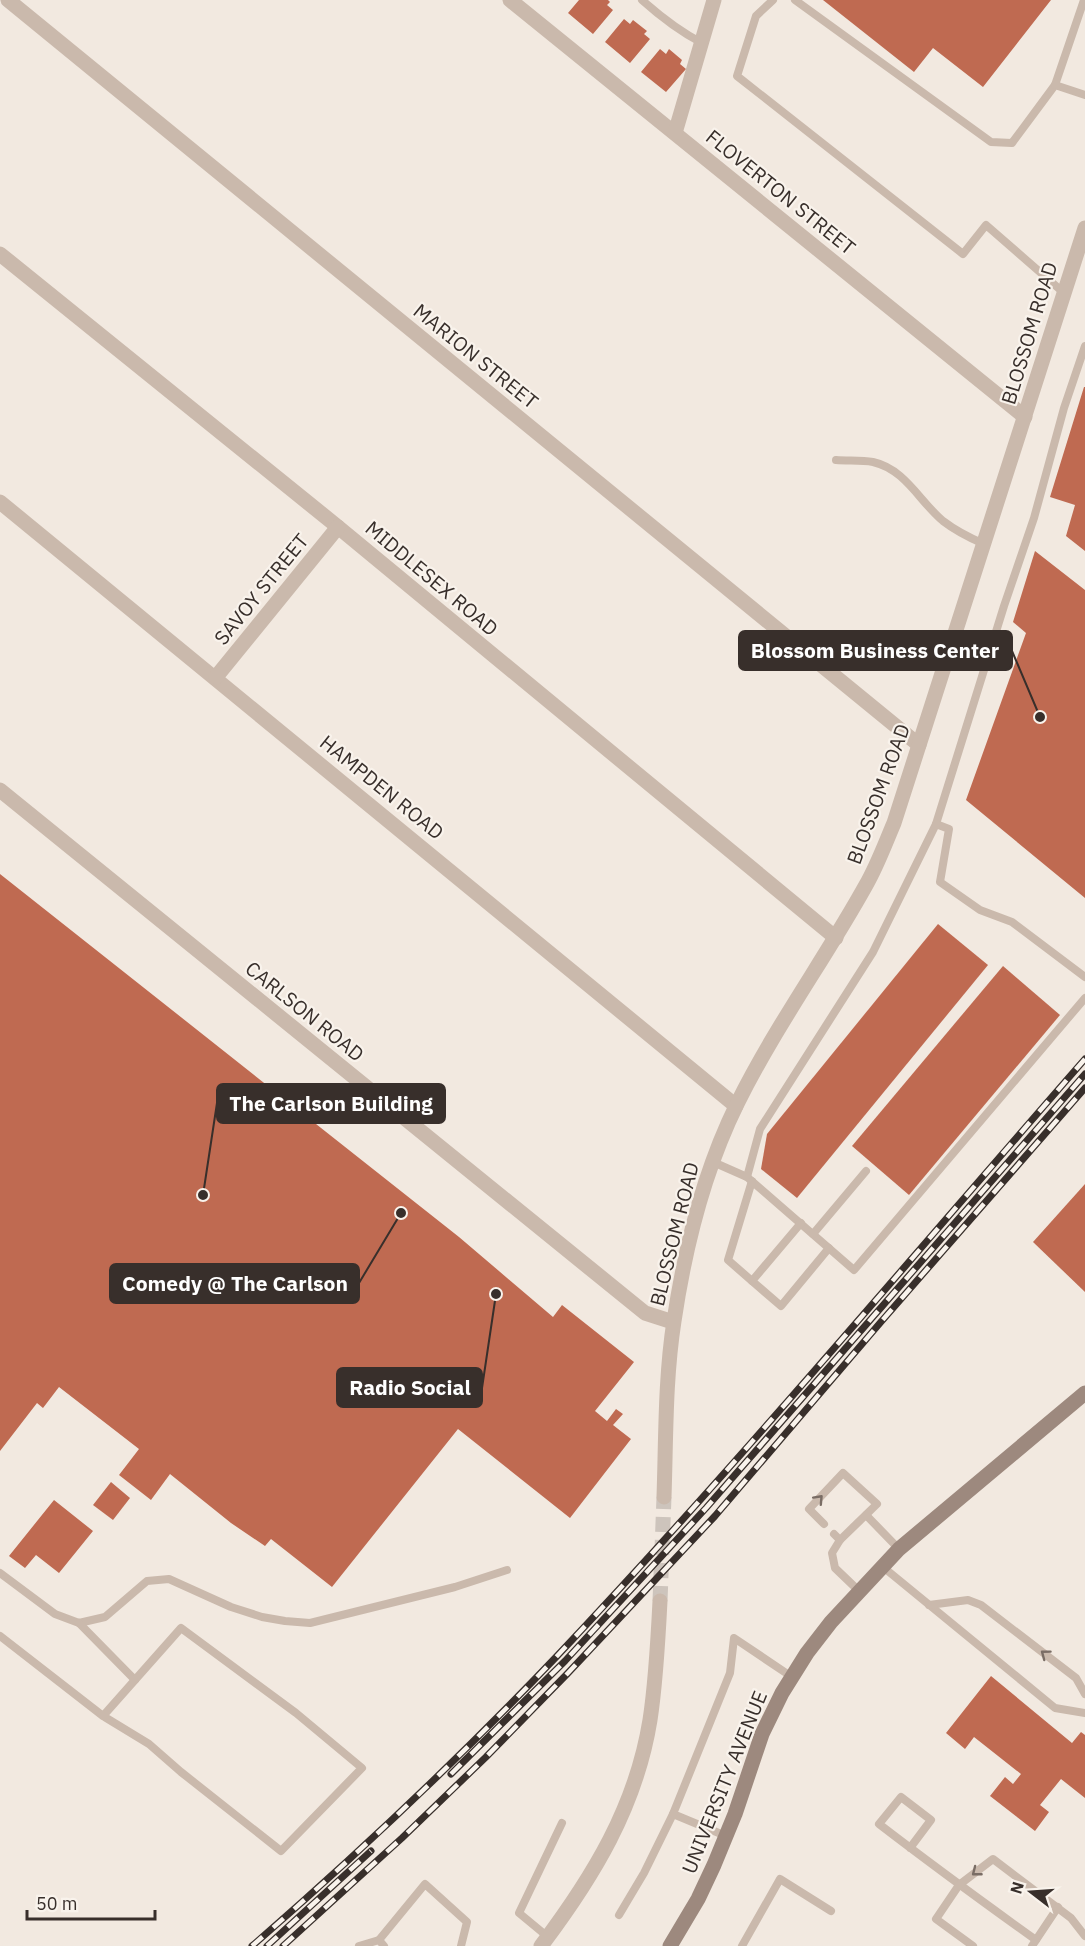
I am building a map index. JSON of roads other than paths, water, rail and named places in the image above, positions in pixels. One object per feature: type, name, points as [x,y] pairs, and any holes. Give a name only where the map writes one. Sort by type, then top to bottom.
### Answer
[{"type":"main road","name":"UNIVERSITY AVENUE","points":[[670,1946],[698,1899],[726,1836],[762,1734],[782,1693],[807,1653],[831,1622],[899,1549],[1085,1393]]},
{"type":"street","name":"MARION STREET","points":[[8,0],[919,745]]},
{"type":"street","name":"FLOVERTON STREET","points":[[510,0],[1025,417]]},
{"type":"street","points":[[675,133],[714,0]]},
{"type":"street","name":"BLOSSOM ROAD","points":[[664,1497],[674,1322],[690,1240],[713,1162],[736,1106],[771,1038],[836,938],[868,882],[894,823],[1085,228]]},
{"type":"street","name":"MIDDLESEX ROAD","points":[[0,254],[338,527],[836,938]]},
{"type":"street","name":"HAMPDEN ROAD","points":[[0,502],[736,1106]]},
{"type":"street","name":"SAVOY STREET","points":[[216,677],[338,527]]},
{"type":"street","name":"CARLSON ROAD","points":[[0,790],[645,1314],[674,1322]]},
{"type":"street","points":[[545,1941],[567,1913],[603,1856],[625,1809],[639,1767],[650,1722],[660,1601]]},
{"type":"lane","points":[[642,0],[682,33],[702,43]]},
{"type":"lane","points":[[773,0],[756,16],[737,76],[963,254],[986,225],[1064,293]]},
{"type":"lane","points":[[795,0],[991,142],[1012,143],[1055,85],[1084,0]]},
{"type":"lane","points":[[1055,85],[1085,95]]},
{"type":"lane","points":[[830,1248],[781,1306],[728,1260],[750,1179],[760,1130],[873,952],[936,824],[1034,518],[1064,408],[1085,346]]},
{"type":"lane","points":[[836,460],[873,462],[887,467],[911,485],[943,521],[966,536],[984,544]]},
{"type":"lane","points":[[936,824],[949,829],[940,882],[980,910],[1012,922],[1085,977]]},
{"type":"lane","points":[[713,1162],[750,1179],[854,1270],[1085,998]]},
{"type":"lane","points":[[813,1234],[866,1171]]},
{"type":"lane","points":[[752,1281],[801,1223]]},
{"type":"lane","points":[[824,1524],[809,1509],[843,1473],[876,1504],[867,1515],[837,1537],[832,1553],[835,1568],[859,1591]]},
{"type":"lane","points":[[867,1515],[899,1549]]},
{"type":"lane","points":[[883,1567],[1055,1708],[1085,1713]]},
{"type":"lane","points":[[79,1623],[105,1617],[147,1581],[169,1579],[231,1607],[262,1617],[310,1623],[455,1587],[507,1570]]},
{"type":"lane","points":[[0,1573],[55,1614],[79,1623],[135,1680]]},
{"type":"lane","points":[[929,1605],[968,1600],[981,1605],[1076,1678],[1085,1694]]},
{"type":"lane","points":[[0,1636],[103,1716],[149,1744],[281,1851],[362,1768],[296,1713],[181,1628],[103,1716]]},
{"type":"lane","points":[[619,1915],[644,1873],[673,1814],[729,1673],[734,1638],[792,1677]]},
{"type":"lane","points":[[910,1848],[931,1821],[901,1797],[879,1824],[910,1848],[959,1885],[1034,1943],[1058,1907]]},
{"type":"lane","points":[[673,1814],[726,1836]]},
{"type":"lane","points":[[545,1941],[519,1913],[562,1823]]},
{"type":"lane","points":[[973,1946],[936,1919],[959,1885],[993,1859],[1058,1907],[1071,1918],[1085,1936]]},
{"type":"lane","points":[[742,1946],[780,1879],[831,1911]]},
{"type":"lane","points":[[359,1946],[382,1943],[425,1884],[467,1922],[461,1946]]},
{"type":"tunnel","points":[[660,1601],[664,1497]]},
{"type":"railway","points":[[252,1946],[408,1804],[558,1655],[759,1434],[1085,1059]]},
{"type":"railway","points":[[451,1774],[565,1661],[706,1508],[1085,1074]]},
{"type":"railway","points":[[283,1946],[402,1838],[486,1757],[715,1516],[1085,1088]]},
{"type":"railway","points":[[267,1946],[371,1851]]},
{"type":"place","name":"Blossom Business Center","points":[[1040,717]]},
{"type":"place","name":"The Carlson Building","points":[[203,1195]]},
{"type":"place","name":"Comedy @ The Carlson","points":[[401,1213]]},
{"type":"place","name":"Radio Social","points":[[496,1294]]}]
